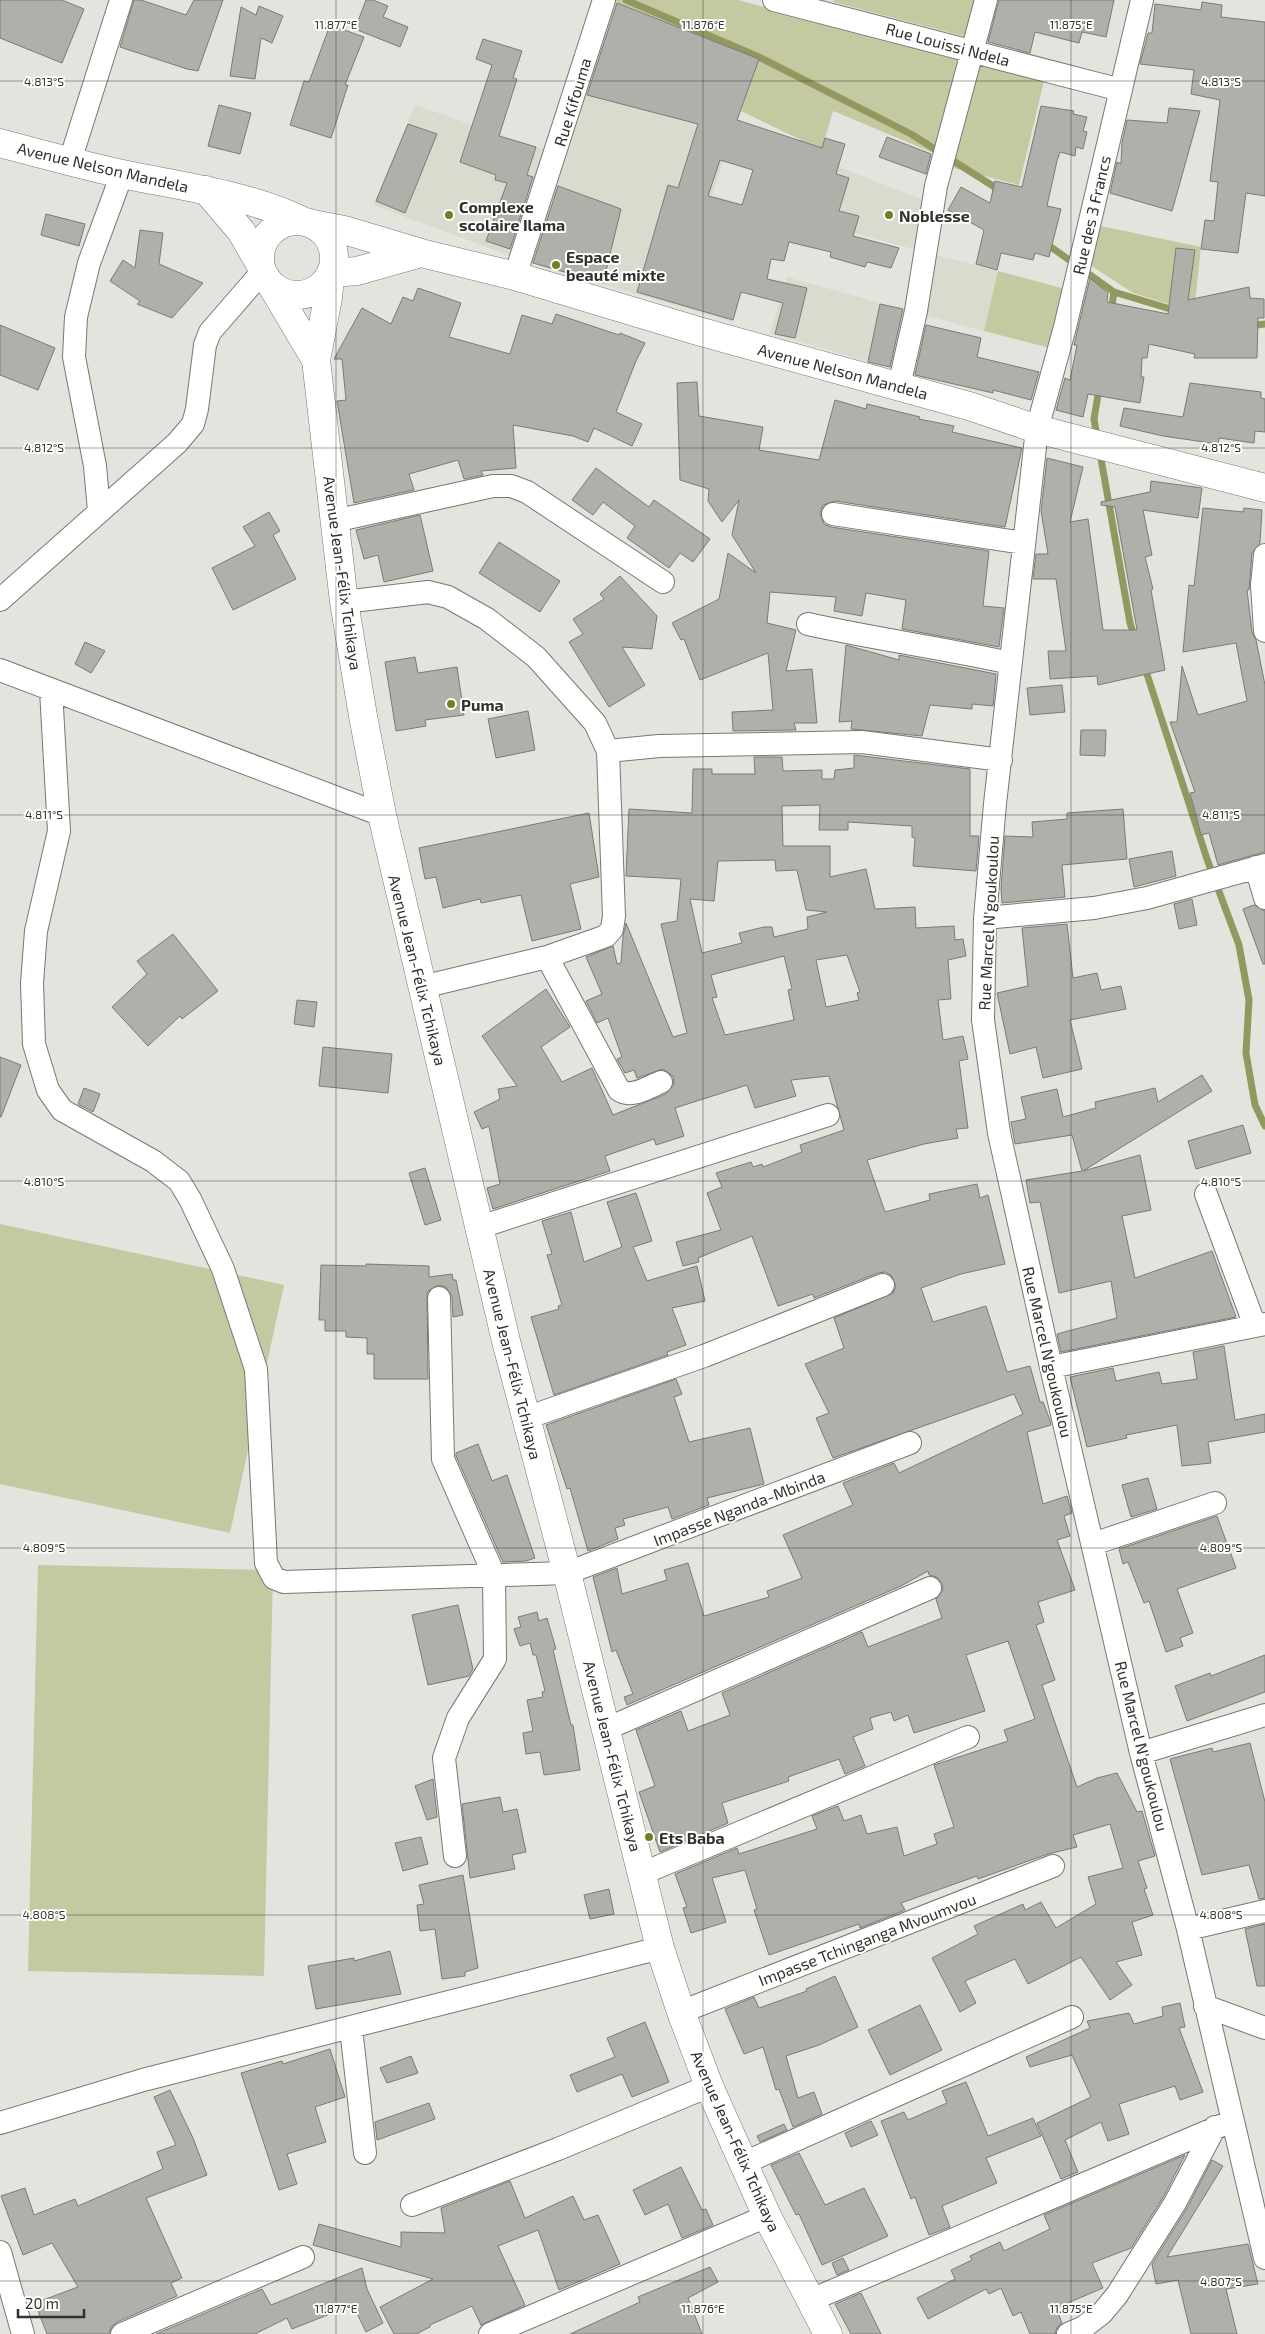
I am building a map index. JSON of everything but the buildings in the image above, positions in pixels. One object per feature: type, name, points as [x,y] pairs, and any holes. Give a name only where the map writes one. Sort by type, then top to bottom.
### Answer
[{"type":"street","points":[[70,161],[121,0]]},
{"type":"street","name":"Rue Kifouma","points":[[516,276],[604,0]]},
{"type":"street","name":"Rue Louissi Ndela","points":[[774,0],[824,6],[972,51],[1121,90]]},
{"type":"street","points":[[899,386],[916,311],[936,186],[986,0]]},
{"type":"street","name":"Rue des 3 Francs","points":[[1037,429],[1065,327],[1142,0]]},
{"type":"street","name":"Avenue Nelson Mandela","points":[[0,143],[122,174],[206,190],[279,209],[309,223],[344,230],[421,253],[516,276],[698,331],[969,406],[1037,429],[1265,488]]},
{"type":"street","points":[[100,511],[95,466],[74,357],[76,317],[89,263],[122,174]]},
{"type":"street","name":"Avenue Jean-Félix Tchikaya","points":[[206,190],[241,231],[316,360]]},
{"type":"street","points":[[293,221],[309,223],[323,231],[330,240],[335,262],[331,275],[321,288],[310,294],[296,296],[283,293],[265,274],[260,252],[264,241],[272,231],[282,224],[293,221]]},
{"type":"street","points":[[331,275],[357,271],[421,253]]},
{"type":"street","points":[[0,600],[178,443],[192,424],[197,409],[205,345],[210,332],[265,274]]},
{"type":"street","name":"Avenue Jean-Félix Tchikaya","points":[[331,275],[316,360],[344,602],[382,816],[526,1418],[567,1573],[660,1948],[681,2012],[709,2086],[767,2216],[828,2334]]},
{"type":"street","name":"Rue Marcel N'goukoulou","points":[[1037,429],[1010,663],[985,918],[983,1020],[1000,1133],[1051,1367],[1142,1753],[1188,1929],[1205,2006],[1224,2124],[1265,2258]]},
{"type":"street","points":[[334,521],[493,486],[511,486],[527,492],[663,582]]},
{"type":"street","points":[[833,514],[1024,543]]},
{"type":"street","points":[[1265,555],[1262,585],[1265,631]]},
{"type":"street","points":[[344,602],[428,592],[456,601],[487,619],[536,657],[595,723],[608,751],[614,916],[612,929],[606,936],[547,957],[422,987]]},
{"type":"street","points":[[808,624],[869,637],[934,646],[1010,663]]},
{"type":"street","points":[[0,670],[382,816]]},
{"type":"street","name":"Impasse Nganda-Mbinda","points":[[51,690],[59,831],[36,931],[32,983],[34,1044],[48,1090],[62,1110],[153,1161],[178,1181],[190,1199],[223,1269],[256,1369],[266,1563],[274,1578],[284,1582],[567,1573],[910,1443]]},
{"type":"street","points":[[608,751],[658,746],[862,742],[1001,760]]},
{"type":"street","points":[[985,918],[1094,908],[1147,898],[1260,866],[1265,898]]},
{"type":"street","points":[[547,957],[619,1090],[624,1094],[631,1094],[661,1082]]},
{"type":"street","points":[[480,1227],[828,1115]]},
{"type":"street","points":[[1051,1367],[1260,1325],[1206,1194]]},
{"type":"street","points":[[526,1418],[704,1356],[883,1285]]},
{"type":"street","points":[[439,1298],[443,1459],[494,1575],[495,1659],[458,1718],[444,1758],[455,1856]]},
{"type":"street","points":[[1093,1544],[1215,1503]]},
{"type":"street","points":[[606,1729],[930,1588]]},
{"type":"street","points":[[1142,1753],[1265,1715]]},
{"type":"street","points":[[641,1874],[968,1736]]},
{"type":"street","name":"Impasse Tchinganga Mvoumvou","points":[[681,2012],[1053,1866]]},
{"type":"street","points":[[1188,1929],[1265,1911]]},
{"type":"street","points":[[0,2123],[143,2080],[660,1948]]},
{"type":"street","points":[[1205,2006],[1265,2028]]},
{"type":"street","points":[[744,2163],[1072,2017]]},
{"type":"street","points":[[351,2028],[365,2153]]},
{"type":"street","points":[[412,2205],[558,2149],[709,2086]]},
{"type":"street","points":[[811,2300],[1224,2124]]},
{"type":"street","points":[[1068,2334],[1084,2327],[1102,2313],[1117,2295],[1224,2124]]},
{"type":"street","points":[[490,2334],[767,2216]]},
{"type":"street","points":[[0,2252],[23,2334]]},
{"type":"street","points":[[122,2334],[303,2257]]},
{"type":"shaded area","points":[[611,0],[759,59],[712,195],[766,210],[733,322],[530,263]]},
{"type":"shaded area","points":[[415,105],[546,150],[511,256],[373,205]]},
{"type":"shaded area","points":[[798,151],[926,201],[917,250],[779,213]]},
{"type":"shaded area","points":[[932,254],[998,271],[984,331],[921,314]]},
{"type":"shaded area","points":[[787,277],[880,303],[869,362],[770,333]]},
{"type":"green space","points":[[611,0],[738,0],[961,59],[936,154],[833,111],[819,159],[798,151],[801,140],[741,111],[758,59]]},
{"type":"green space","points":[[834,0],[977,0],[967,37],[833,2]]},
{"type":"green space","points":[[977,63],[1044,81],[1019,185],[950,167]]},
{"type":"green space","points":[[1096,225],[1201,247],[1194,312],[1133,293],[1087,263]]},
{"type":"green space","points":[[998,271],[1065,289],[1050,348],[984,331]]},
{"type":"green space","points":[[0,1224],[284,1285],[230,1533],[0,1484]]},
{"type":"green space","points":[[38,1565],[273,1570],[264,1976],[28,1971]]},
{"type":"waterway","points":[[626,0],[759,57],[911,134],[993,186],[1000,193]]},
{"type":"waterway","points":[[1044,242],[1114,292],[1177,311]]},
{"type":"waterway","points":[[1111,311],[1114,292]]},
{"type":"waterway","points":[[1250,326],[1265,324]]},
{"type":"waterway","points":[[1097,437],[1094,419],[1099,389]]},
{"type":"waterway","points":[[1100,453],[1130,623],[1135,639]]},
{"type":"waterway","points":[[1144,665],[1207,859],[1239,945],[1249,1000],[1246,1053],[1255,1105],[1265,1126]]},
{"type":"place","name":"Complexe scolaire Ilama","points":[[449,215]]},
{"type":"place","name":"Noblesse","points":[[889,215]]},
{"type":"place","name":"Espace beauté mixte","points":[[556,265]]},
{"type":"place","name":"Puma","points":[[451,704]]},
{"type":"place","name":"Ets Baba","points":[[649,1837]]}]
